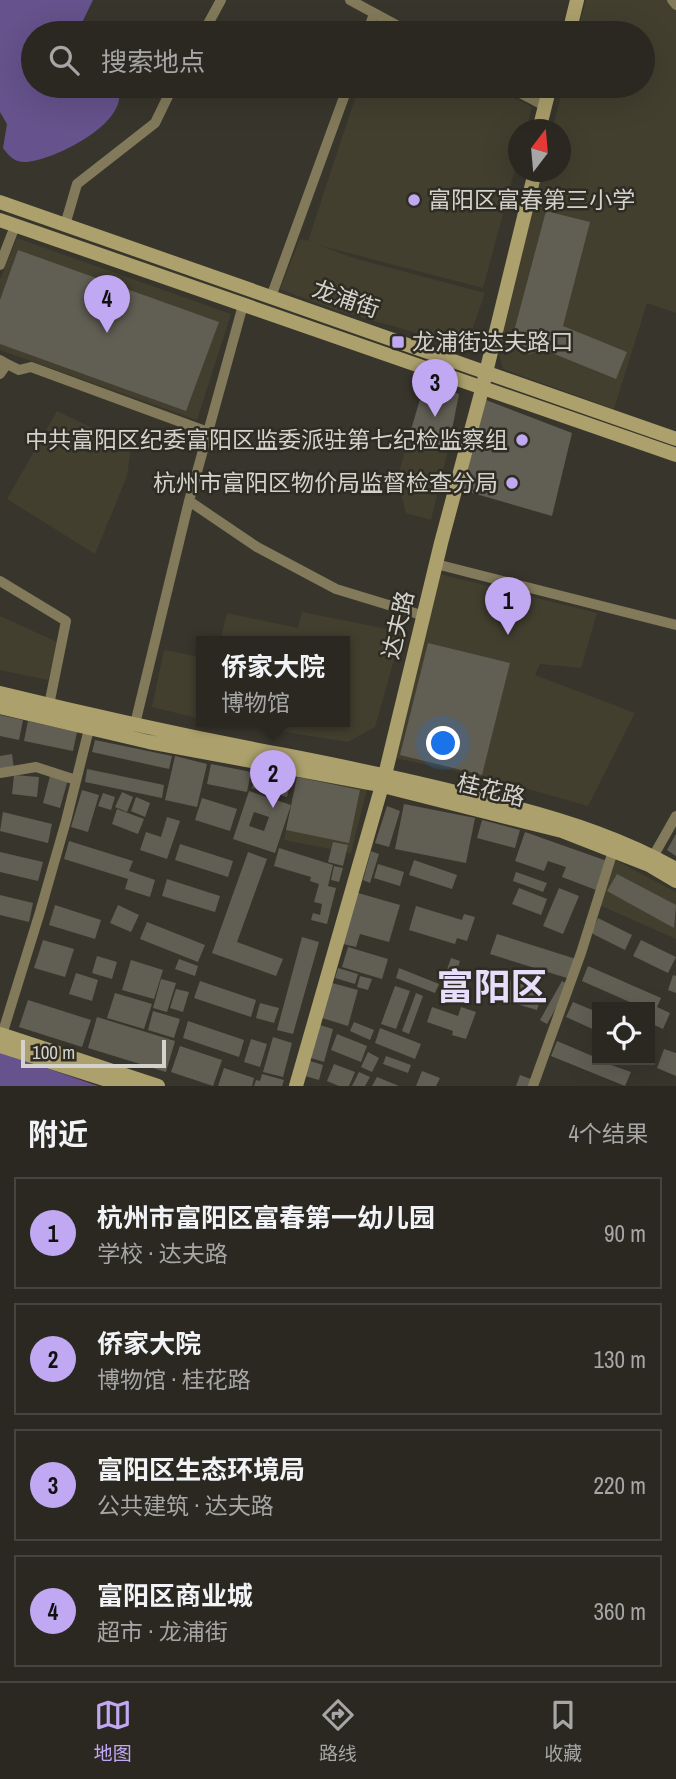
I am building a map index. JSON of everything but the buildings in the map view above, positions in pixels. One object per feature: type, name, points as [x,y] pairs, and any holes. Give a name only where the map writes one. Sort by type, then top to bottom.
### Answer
[{"type":"main road","points":[[566,21],[572,0]]},
{"type":"main road","points":[[572,21],[577,0]]},
{"type":"main road","points":[[542,119],[547,98]]},
{"type":"main road","points":[[548,119],[553,98]]},
{"type":"main road","name":"达夫路","points":[[482,371],[526,182]]},
{"type":"main road","name":"达夫路","points":[[290,1086],[380,779],[418,614],[532,182]]},
{"type":"main road","name":"龙浦街","points":[[0,202],[676,439]]},
{"type":"main road","name":"龙浦街","points":[[0,220],[676,454]]},
{"type":"main road","name":"达夫路","points":[[296,1086],[436,564],[478,386]]},
{"type":"main road","points":[[0,692],[568,822],[651,861],[676,869]]},
{"type":"main road","name":"桂花路","points":[[0,707],[89,729],[380,779],[562,831],[614,851],[651,861],[676,881]]},
{"type":"main road","points":[[0,1039],[126,1086]]},
{"type":"main road","points":[[0,1039],[158,1086]]},
{"type":"street","points":[[210,21],[221,0]]},
{"type":"street","points":[[350,0],[371,8],[392,21]]},
{"type":"street","points":[[672,0],[676,5]]},
{"type":"street","points":[[65,225],[77,184],[155,123],[167,98]]},
{"type":"street","points":[[271,297],[344,98]]},
{"type":"street","points":[[530,98],[545,106]]},
{"type":"street","points":[[0,265],[15,226]]},
{"type":"street","points":[[135,724],[189,501],[243,305]]},
{"type":"street","points":[[0,374],[4,362],[19,370],[31,367],[208,432]]},
{"type":"street","points":[[189,501],[257,547],[336,589],[418,614]]},
{"type":"street","points":[[436,564],[676,625]]},
{"type":"street","points":[[0,581],[66,621],[49,705]]},
{"type":"street","points":[[0,1039],[40,912],[89,729]]},
{"type":"street","points":[[0,773],[36,767],[76,780]]},
{"type":"street","points":[[651,861],[676,816]]},
{"type":"street","points":[[533,1086],[614,851]]},
{"type":"shaded area","points":[[0,0],[93,0],[83,21],[21,21],[21,98],[119,98],[114,112],[103,125],[71,147],[54,155],[25,162],[10,156],[3,148],[7,124],[0,112]]},
{"type":"shaded area","points":[[586,0],[676,0],[676,313],[647,303],[614,409],[503,369],[497,345],[538,182],[571,182],[571,119],[555,119],[561,98],[655,98],[655,21],[580,21]]},
{"type":"shaded area","name":"富阳区富春第三小学","points":[[355,98],[514,98],[532,107],[529,119],[508,119],[508,182],[512,182],[483,288],[318,245],[357,259],[485,293],[473,327],[466,338],[453,343],[335,310],[280,289],[300,239],[308,241]]},
{"type":"shaded area","points":[[17,238],[231,314],[197,420],[0,350],[0,279]]},
{"type":"shaded area","points":[[57,411],[131,447],[127,476],[95,554],[7,499]]},
{"type":"shaded area","points":[[408,440],[448,450],[431,520],[406,513],[397,480]]},
{"type":"shaded area","points":[[440,574],[597,613],[581,668],[540,664],[535,675],[635,713],[588,806],[489,778],[395,758]]},
{"type":"shaded area","points":[[302,612],[402,632],[375,727],[348,742],[254,727],[350,727],[350,636],[221,636],[227,613],[298,628]]},
{"type":"shaded area","points":[[0,616],[57,642],[48,680],[0,670]]},
{"type":"shaded area","points":[[164,650],[196,656],[196,718],[152,707]]},
{"type":"shaded area","points":[[297,777],[367,789],[351,853],[284,840]]},
{"type":"shaded area","points":[[615,860],[676,892],[676,939],[597,904]]},
{"type":"shaded area","points":[[0,1052],[98,1086],[0,1086]]},
{"type":"place","name":"富阳区富春第三小学","points":[[414,200]]},
{"type":"place","name":"富阳区商业城","points":[[107,333]]},
{"type":"place","name":"龙浦街达夫路口","points":[[398,342]]},
{"type":"place","name":"富阳区生态环境局","points":[[435,417]]},
{"type":"place","name":"中共富阳区纪委富阳区监委派驻第七纪检监察组","points":[[522,440]]},
{"type":"place","name":"杭州市富阳区物价局监督检查分局","points":[[512,483]]},
{"type":"place","name":"杭州市富阳区富春第一幼儿园","points":[[508,635]]},
{"type":"place","name":"侨家大院","points":[[273,808]]},
{"type":"district","name":"富阳区","points":[[492,987]]}]
